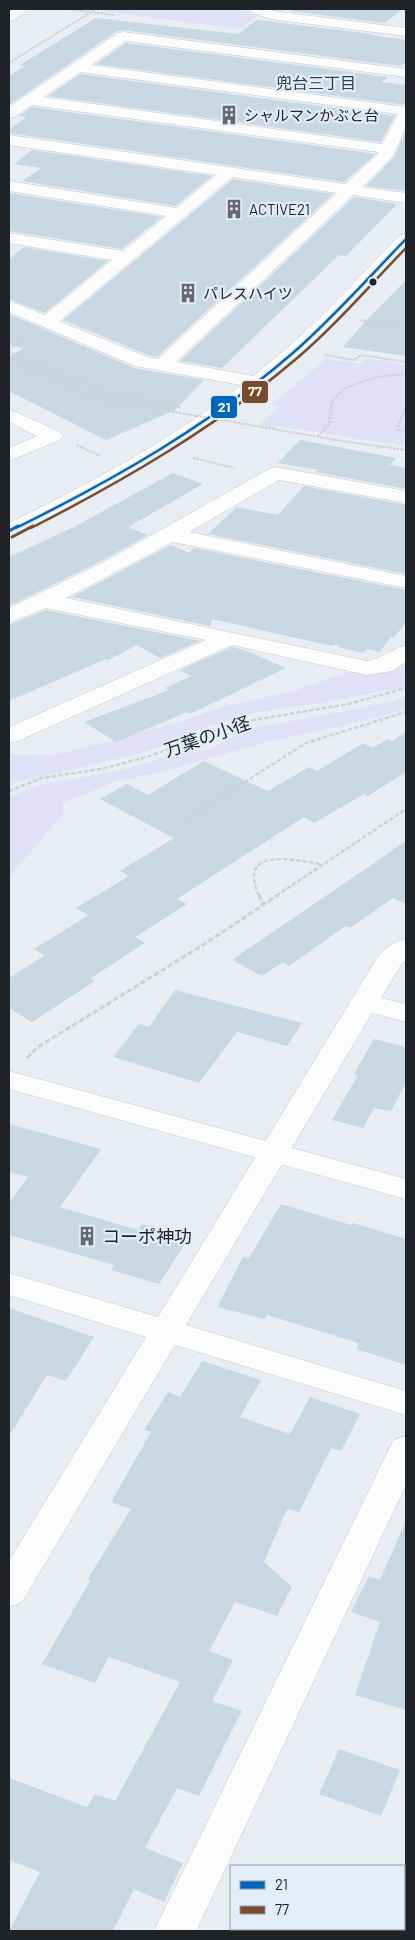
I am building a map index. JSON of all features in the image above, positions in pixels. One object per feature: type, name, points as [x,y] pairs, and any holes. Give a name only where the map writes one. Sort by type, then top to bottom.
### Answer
[{"type":"street","points":[[9,17],[22,9]]},
{"type":"street","points":[[256,9],[406,32]]},
{"type":"street","points":[[9,114],[123,36],[406,73]]},
{"type":"street","points":[[77,67],[406,112],[385,156],[161,366]]},
{"type":"street","points":[[29,100],[387,149]]},
{"type":"street","points":[[9,140],[406,198]]},
{"type":"street","points":[[47,322],[229,172]]},
{"type":"street","points":[[9,186],[179,213]]},
{"type":"street","points":[[9,238],[127,257]]},
{"type":"street","points":[[9,531],[47,513],[126,469],[217,413],[295,351],[406,239]]},
{"type":"street","points":[[9,306],[142,362],[257,382]]},
{"type":"street","points":[[9,415],[53,436]]},
{"type":"street","points":[[9,455],[53,436]]},
{"type":"street","points":[[9,616],[46,601],[171,536],[276,473],[406,497]]},
{"type":"street","points":[[171,536],[406,582]]},
{"type":"street","points":[[46,601],[367,668],[384,666],[406,652]]},
{"type":"street","points":[[9,736],[230,638]]},
{"type":"street","points":[[9,1592],[391,958],[406,947]]},
{"type":"street","points":[[364,1002],[406,1013]]},
{"type":"street","points":[[16,1070],[273,1153],[406,1189]]},
{"type":"street","points":[[9,1284],[406,1403]]},
{"type":"street","points":[[175,1931],[406,1448]]},
{"type":"path","points":[[9,63],[96,9]]},
{"type":"path","points":[[356,320],[406,328]]},
{"type":"path","points":[[9,352],[111,394],[190,408]]},
{"type":"path","points":[[320,355],[354,360],[361,355],[406,362]]},
{"type":"path","points":[[9,360],[100,400],[406,450]]},
{"type":"path","points":[[318,436],[329,424],[330,407],[337,395],[361,381],[406,374]]},
{"type":"path","points":[[406,405],[397,430],[406,431]]},
{"type":"path","points":[[53,436],[108,460]]},
{"type":"path","points":[[184,456],[270,476]]},
{"type":"path","name":"万葉の小径","points":[[9,791],[17,786],[43,778],[98,770],[137,760],[175,748],[242,722],[278,714],[339,706],[384,696],[406,688]]},
{"type":"path","points":[[184,821],[306,743],[406,712]]},
{"type":"path","points":[[16,1070],[38,1047],[263,905],[406,809]]},
{"type":"path","points":[[263,905],[253,876],[254,868],[260,863],[280,859],[322,864]]},
{"type":"shaded area","points":[[106,9],[240,9],[257,16],[240,29],[102,11]]},
{"type":"shaded area","points":[[366,358],[406,365],[406,446],[278,426],[274,429],[258,426],[281,407],[272,404],[326,359],[360,364]]},
{"type":"shaded area","points":[[406,662],[406,685],[403,687],[326,702],[254,713],[194,731],[182,740],[134,755],[9,784],[9,755],[60,754],[180,722],[222,707],[293,691],[349,672],[390,672]]},
{"type":"shaded area","points":[[406,696],[406,709],[342,726],[266,742],[170,770],[118,781],[62,803],[63,814],[9,877],[9,797],[39,785],[122,770],[178,753],[211,749],[245,729],[341,712],[389,702]]},
{"type":"building","points":[[293,9],[403,9],[385,23],[290,11]]},
{"type":"building","points":[[96,18],[238,34],[257,20],[372,34],[406,40],[406,62],[400,66],[123,30],[117,31],[9,105],[9,76],[25,66],[20,65]]},
{"type":"building","points":[[126,43],[388,77],[381,82],[406,85],[406,105],[96,64]]},
{"type":"building","points":[[80,74],[395,116],[381,142],[48,96]]},
{"type":"building","points":[[32,107],[376,154],[344,182],[9,133],[9,130],[26,117],[19,116]]},
{"type":"building","points":[[406,131],[406,191],[366,186],[394,157]]},
{"type":"building","points":[[32,150],[212,176],[175,206],[22,181],[41,168],[14,164]]},
{"type":"building","points":[[233,179],[333,194],[157,357],[63,320]]},
{"type":"building","points":[[9,193],[162,217],[122,249],[9,231]]},
{"type":"building","points":[[354,197],[397,204],[346,256],[339,255],[222,368],[180,361]]},
{"type":"building","points":[[24,247],[108,261],[45,313],[9,299],[9,259]]},
{"type":"building","points":[[406,280],[406,356],[343,347],[364,323]]},
{"type":"building","points":[[9,314],[134,368],[204,380],[175,410],[106,440],[9,391],[9,357],[23,348],[9,344]]},
{"type":"building","points":[[300,440],[396,458],[390,465],[406,468],[406,489],[278,463]]},
{"type":"building","points":[[173,473],[203,484],[128,527],[148,535],[103,560],[9,606],[9,557],[74,527]]},
{"type":"building","points":[[304,486],[406,505],[406,574],[208,534],[237,507],[278,515]]},
{"type":"building","points":[[171,545],[189,553],[194,548],[406,590],[406,622],[394,638],[391,637],[380,652],[367,649],[363,653],[338,647],[336,644],[332,646],[212,619],[210,626],[72,597]]},
{"type":"building","points":[[46,610],[200,641],[160,658],[137,645],[108,660],[106,659],[9,701],[9,625]]},
{"type":"building","points":[[232,647],[244,650],[286,668],[190,714],[187,712],[116,742],[84,722],[169,690],[165,688],[191,676],[180,670]]},
{"type":"building","points":[[406,732],[406,772],[368,796],[364,794],[314,823],[304,817],[177,899],[187,904],[135,937],[145,943],[91,978],[95,981],[32,1022],[9,1008],[9,978],[45,955],[34,949],[89,915],[76,908],[129,876],[120,871],[174,838],[100,799],[127,784],[148,795],[204,761],[268,791],[309,767],[317,771],[363,743],[373,748],[388,739],[392,741]]},
{"type":"building","points":[[406,841],[406,904],[393,898],[350,928],[346,926],[289,966],[283,962],[262,976],[232,960]]},
{"type":"building","points":[[175,990],[302,1023],[287,1046],[237,1032],[199,1083],[113,1057],[139,1024],[149,1027]]},
{"type":"building","points":[[374,1039],[406,1047],[406,1082],[391,1111],[374,1108],[363,1128],[332,1120],[358,1075],[354,1074]]},
{"type":"building","points":[[9,1124],[101,1149],[60,1207],[138,1230],[142,1224],[188,1239],[159,1284],[111,1270],[114,1265],[9,1235],[9,1203],[28,1177],[9,1172]]},
{"type":"building","points":[[281,1204],[406,1239],[406,1365],[356,1349],[359,1343],[267,1315],[265,1319],[217,1307],[243,1257],[249,1258]]},
{"type":"building","points":[[9,1308],[94,1337],[66,1381],[47,1375],[9,1436]]},
{"type":"building","points":[[202,1361],[261,1380],[240,1417],[290,1434],[310,1397],[360,1414],[341,1451],[331,1448],[299,1512],[287,1509],[264,1562],[292,1587],[277,1616],[235,1602],[209,1651],[233,1660],[212,1701],[242,1711],[199,1796],[177,1788],[145,1848],[183,1863],[164,1902],[134,1889],[113,1931],[9,1931],[40,1872],[9,1860],[9,1778],[87,1807],[95,1794],[115,1801],[180,1682],[109,1657],[95,1683],[42,1664],[90,1581],[87,1580],[131,1509],[111,1502],[151,1432],[144,1430],[168,1392],[180,1397]]},
{"type":"building","points":[[406,1521],[406,1710],[355,1695],[380,1622],[351,1612],[369,1576],[380,1580]]},
{"type":"building","points":[[339,1749],[400,1770],[381,1816],[319,1794]]},
{"type":"transit line","name":"21","points":[[9,531],[121,473],[228,405],[309,339],[406,239]]},
{"type":"transit line","name":"77","points":[[12,537],[124,478],[196,434],[230,410],[297,358],[339,318],[406,248]]},
{"type":"place","name":"シャルマンかぶと台","points":[[229,115]]},
{"type":"place","name":"ACTIVE21","points":[[234,209]]},
{"type":"place","name":"パレスハイツ","points":[[188,293]]},
{"type":"place","name":"コーポ神功","points":[[87,1236]]},
{"type":"district","name":"兜台三丁目","points":[[316,82]]}]
